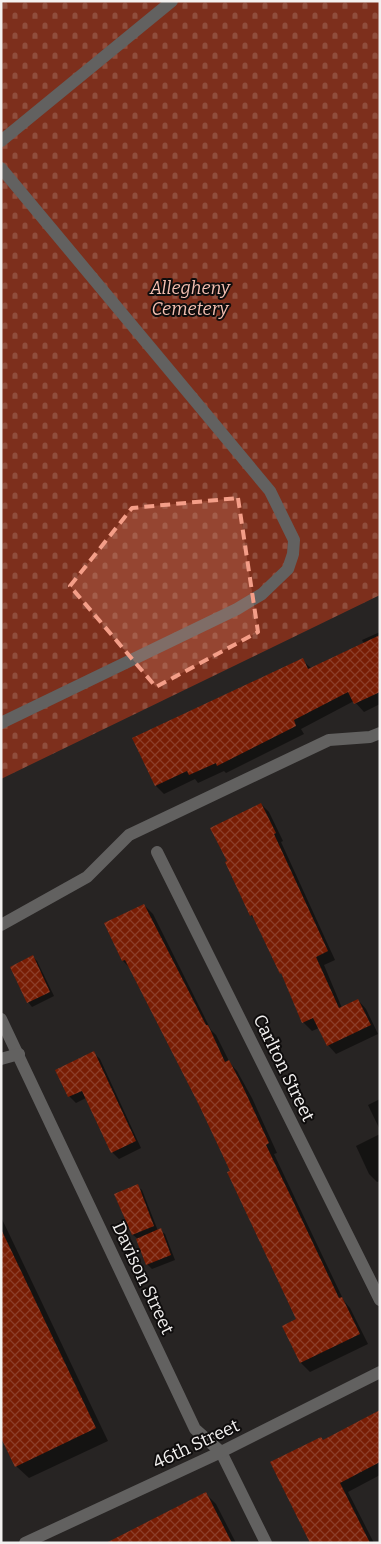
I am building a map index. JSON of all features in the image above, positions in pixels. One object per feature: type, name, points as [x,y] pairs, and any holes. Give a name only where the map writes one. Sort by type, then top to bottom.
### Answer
[{"type":"street","points":[[1,141],[172,1]]},
{"type":"street","points":[[1,168],[270,491],[294,540],[293,554],[288,569],[262,594],[237,609],[1,723]]},
{"type":"street","points":[[1,924],[87,877],[129,835],[329,740],[370,737],[380,733]]},
{"type":"street","name":"Carlton Street","points":[[157,852],[380,1300]]},
{"type":"street","name":"Davison Street","points":[[1,1019],[195,1429],[221,1452],[266,1543]]},
{"type":"street","points":[[1,1059],[19,1054]]},
{"type":"street","name":"46th Street","points":[[25,1543],[221,1452],[380,1372]]},
{"type":"highlighted area","points":[[238,498],[258,632],[156,687],[70,586],[132,508]]},
{"type":"green space","name":"Allegheny Cemetery","points":[[1,1],[380,1],[380,595],[1,779]]},
{"type":"building","points":[[380,635],[380,692],[354,704],[348,692],[294,720],[296,726],[217,766],[216,763],[189,775],[187,771],[155,786],[132,738],[303,658],[308,669]]},
{"type":"building","points":[[261,803],[328,951],[316,957],[339,1008],[358,999],[371,1025],[327,1046],[313,1018],[302,1023],[281,973],[252,915],[250,916],[225,862],[227,861],[210,828]]},
{"type":"building","points":[[144,904],[206,1025],[208,1025],[225,1062],[229,1060],[243,1087],[269,1143],[266,1145],[339,1298],[342,1297],[360,1334],[300,1363],[282,1326],[296,1319],[227,1172],[230,1171],[199,1105],[125,960],[122,961],[104,923]]},
{"type":"building","points":[[33,955],[50,992],[27,1003],[10,967]]},
{"type":"building","points":[[94,1051],[136,1141],[111,1153],[82,1091],[68,1097],[55,1070]]},
{"type":"building","points":[[138,1184],[154,1226],[132,1235],[114,1194]]},
{"type":"building","points":[[161,1228],[171,1255],[146,1265],[136,1239]]},
{"type":"building","points":[[1,1229],[96,1428],[15,1467],[1,1438]]},
{"type":"building","points":[[380,1410],[380,1462],[340,1483],[370,1543],[310,1543],[270,1462],[321,1437],[323,1440]]},
{"type":"building","points":[[206,1492],[232,1543],[106,1543],[151,1520]]}]
